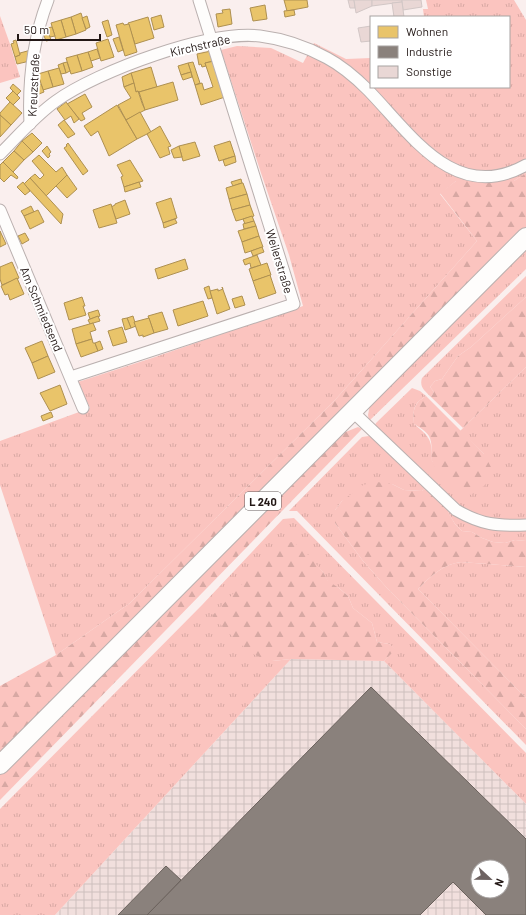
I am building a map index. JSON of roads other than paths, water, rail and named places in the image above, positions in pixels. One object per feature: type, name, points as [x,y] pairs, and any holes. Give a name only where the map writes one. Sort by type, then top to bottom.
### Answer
[{"type":"main road","name":"L 240","points":[[0,765],[526,237]]},
{"type":"street","name":"Kreuzstraße","points":[[30,124],[32,64],[37,33],[48,0]]},
{"type":"street","points":[[200,0],[212,40]]},
{"type":"street","name":"Kirchstraße","points":[[0,154],[45,109],[57,100],[104,75],[157,55],[212,40],[231,37],[261,36],[294,44],[328,59],[343,69],[367,89],[416,143],[449,168],[476,176],[493,176],[510,173],[526,165]]},
{"type":"street","name":"Weilerstraße","points":[[71,377],[294,304],[212,40]]},
{"type":"street","name":"Am Schmiedsend","points":[[0,210],[83,408]]},
{"type":"street","points":[[352,411],[456,510],[472,519],[487,524],[526,525]]}]
